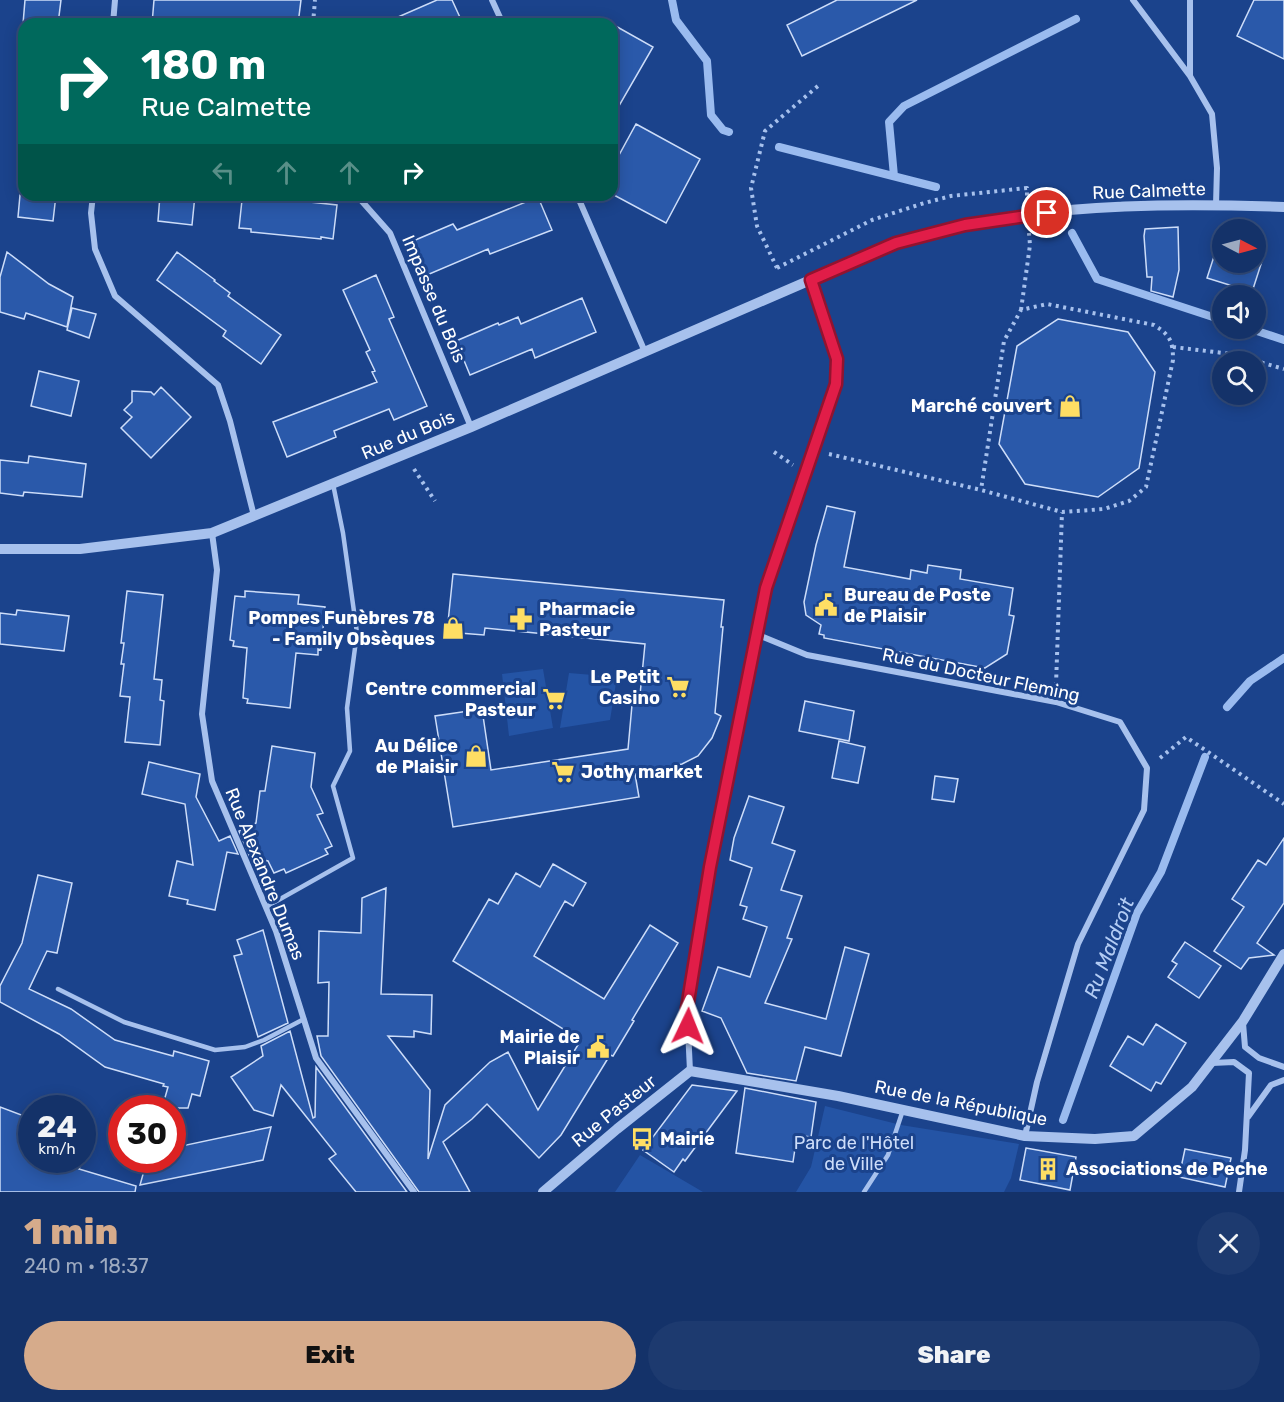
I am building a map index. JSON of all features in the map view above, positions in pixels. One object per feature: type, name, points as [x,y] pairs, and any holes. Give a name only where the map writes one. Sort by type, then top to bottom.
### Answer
[{"type":"street","points":[[113,18],[115,0]]},
{"type":"street","points":[[492,0],[500,18]]},
{"type":"street","points":[[1134,0],[1190,76],[1212,114],[1217,168],[1216,205]]},
{"type":"street","points":[[1190,0],[1190,76]]},
{"type":"street","points":[[92,201],[91,213],[95,249],[115,296],[218,385],[230,421],[254,517]]},
{"type":"street","name":"Impasse du Bois","points":[[362,201],[390,233],[471,427]]},
{"type":"street","points":[[580,201],[645,352]]},
{"type":"street","name":"Rue Calmette","points":[[811,280],[896,243],[965,225],[1028,215],[1113,208],[1216,205],[1284,207]]},
{"type":"street","points":[[690,1071],[687,1008],[710,867],[756,634],[766,588],[836,384],[837,359],[811,280]]},
{"type":"street","name":"Rue du Bois","points":[[0,549],[80,549],[212,533],[471,427],[811,280]]},
{"type":"street","name":"Rue Alexandre Dumas","points":[[212,533],[217,570],[202,714],[212,781],[276,931],[316,1058],[414,1192]]},
{"type":"street","name":"Rue du Docteur Fleming","points":[[756,634],[807,655],[1056,702],[1120,722],[1147,768]]},
{"type":"street","points":[[1025,1136],[1037,1082],[1078,944],[1144,810],[1147,768]]},
{"type":"street","name":"Rue de la République","points":[[690,1071],[838,1096],[1025,1136],[1095,1139],[1134,1136],[1192,1087],[1242,1021],[1284,954]]},
{"type":"street","points":[[1242,1021],[1245,1047],[1259,1058],[1284,1067]]},
{"type":"street","points":[[1211,1063],[1234,1062],[1249,1073],[1243,1171],[1239,1192]]},
{"type":"street","name":"Rue Pasteur","points":[[543,1192],[690,1071]]},
{"type":"street","points":[[1246,1119],[1271,1085],[1284,1080]]},
{"type":"lane","points":[[266,907],[353,858],[333,786],[350,751],[347,708],[357,633],[343,533],[333,484]]},
{"type":"lane","points":[[58,989],[124,1022],[215,1050],[245,1047],[264,1040],[304,1019]]},
{"type":"lane","points":[[864,1192],[888,1155],[903,1110]]},
{"type":"path","points":[[314,18],[315,0]]},
{"type":"path","points":[[781,277],[757,226],[752,188],[765,131],[818,86]]},
{"type":"path","points":[[814,451],[981,490],[1062,512],[1104,509],[1129,501],[1146,487],[1173,360],[1173,347],[1167,333],[1154,325],[1047,304],[1021,310],[1004,341],[981,490]]},
{"type":"path","points":[[1173,347],[1232,354],[1284,369]]},
{"type":"path","points":[[404,455],[435,501]]},
{"type":"path","points":[[1056,702],[1062,512]]},
{"type":"path","points":[[1147,768],[1186,737],[1284,804]]},
{"type":"green space","points":[[543,669],[553,728],[509,736],[502,674]]},
{"type":"green space","points":[[569,673],[617,677],[610,720],[560,728]]},
{"type":"green space","name":"Parc de l'Hôtel de Ville","points":[[825,1106],[901,1125],[1019,1144],[1011,1178],[1004,1192],[796,1192],[811,1167]]},
{"type":"green space","points":[[640,1155],[703,1192],[615,1192]]},
{"type":"building","points":[[25,0],[61,0],[59,18],[24,18]]},
{"type":"building","points":[[154,0],[301,0],[299,18],[152,18]]},
{"type":"building","points":[[437,0],[452,0],[460,18],[396,18]]},
{"type":"building","points":[[837,0],[917,0],[802,56],[787,25]]},
{"type":"building","points":[[1254,0],[1284,0],[1284,59],[1237,36]]},
{"type":"building","points":[[618,27],[653,47],[618,108]]},
{"type":"building","points":[[636,124],[700,159],[666,223],[618,197],[618,157]]},
{"type":"building","points":[[19,201],[55,201],[53,221],[18,217]]},
{"type":"building","points":[[160,201],[194,201],[192,225],[158,221]]},
{"type":"building","points":[[242,201],[300,201],[337,205],[333,239],[251,232],[251,229],[239,228]]},
{"type":"building","points":[[528,201],[540,201],[552,230],[490,254],[488,249],[427,275],[413,241],[453,224],[457,230]]},
{"type":"building","points":[[1178,227],[1179,270],[1173,297],[1151,291],[1152,277],[1147,277],[1144,236],[1145,229]]},
{"type":"building","points":[[7,252],[49,284],[73,297],[67,327],[26,313],[24,319],[0,312],[0,277]]},
{"type":"building","points":[[177,252],[215,280],[230,293],[228,296],[281,335],[261,364],[223,336],[226,331],[157,280]]},
{"type":"building","points":[[1212,263],[1212,273],[1258,273],[1254,285],[1230,285],[1207,278]]},
{"type":"building","points":[[376,275],[394,317],[389,319],[427,406],[394,420],[389,409],[334,431],[336,437],[287,457],[273,422],[377,382],[372,372],[375,371],[366,352],[370,350],[343,290]]},
{"type":"building","points":[[582,298],[596,332],[535,358],[532,349],[470,375],[456,341],[518,317],[521,324]]},
{"type":"building","points":[[72,308],[96,314],[89,338],[67,330]]},
{"type":"building","name":"Marché couvert","points":[[1058,319],[1128,332],[1155,372],[1139,468],[1098,497],[1025,484],[999,444],[1017,346]]},
{"type":"building","points":[[39,371],[79,381],[71,416],[31,406]]},
{"type":"building","points":[[161,387],[191,417],[151,458],[121,428],[132,417],[124,410],[132,402],[132,391],[151,392],[154,395]]},
{"type":"building","points":[[29,456],[86,464],[82,497],[24,492],[23,496],[0,493],[0,460],[28,463]]},
{"type":"building","points":[[827,506],[855,512],[844,567],[910,579],[911,570],[927,573],[928,565],[961,570],[960,579],[1013,588],[1009,615],[1014,616],[1007,654],[985,668],[824,638],[824,635],[819,634],[821,625],[806,615],[804,602]]},
{"type":"building","points":[[453,574],[724,600],[715,713],[721,716],[712,738],[698,756],[682,764],[635,774],[639,797],[453,827],[435,716],[482,709],[491,770],[628,749],[632,705],[639,705],[645,644],[485,628],[484,635],[447,632]]},
{"type":"building","points":[[127,591],[163,595],[154,679],[162,680],[160,700],[164,701],[160,745],[125,742],[130,697],[120,696],[124,664],[121,664],[124,643],[121,643]]},
{"type":"building","points":[[245,591],[299,595],[298,604],[325,607],[321,650],[318,649],[318,655],[296,653],[290,708],[247,703],[248,699],[243,698],[247,648],[233,646],[234,641],[230,640],[235,596],[245,597]]},
{"type":"building","points":[[17,610],[69,616],[64,651],[0,644],[0,613],[16,615]]},
{"type":"building","points":[[805,701],[854,711],[849,741],[799,731]]},
{"type":"building","points":[[839,741],[865,747],[858,783],[832,778]]},
{"type":"building","points":[[272,746],[315,753],[311,787],[323,813],[317,815],[332,846],[325,849],[328,854],[286,873],[284,869],[274,873],[268,861],[250,857],[239,831],[256,823],[260,791],[265,791]]},
{"type":"building","points":[[149,762],[200,774],[196,797],[219,841],[230,836],[238,854],[227,852],[215,910],[187,904],[188,900],[169,896],[177,861],[193,865],[185,804],[142,794]]},
{"type":"building","points":[[935,776],[958,779],[954,802],[932,799]]},
{"type":"building","points":[[749,796],[784,807],[772,843],[795,851],[781,890],[802,896],[787,938],[792,939],[765,1003],[826,1019],[845,947],[869,954],[841,1056],[805,1047],[796,1081],[747,1073],[721,1018],[702,1011],[718,967],[750,977],[767,927],[743,919],[747,907],[740,905],[752,868],[730,860],[734,838]]},
{"type":"building","points":[[1284,838],[1284,903],[1257,943],[1274,955],[1249,958],[1241,969],[1214,951],[1244,907],[1232,899],[1258,860],[1266,865]]},
{"type":"building","points":[[553,864],[586,883],[573,906],[565,901],[534,956],[604,999],[650,925],[678,943],[613,1056],[610,1055],[561,1135],[539,1158],[487,1104],[443,1142],[470,1192],[419,1192],[321,1056],[317,1036],[328,1036],[329,982],[318,983],[319,931],[361,933],[362,898],[386,888],[381,994],[432,995],[431,1034],[414,1031],[414,1037],[388,1036],[430,1090],[428,1159],[445,1105],[490,1062],[508,1052],[538,1110],[581,1040],[453,961],[489,899],[498,904],[516,873],[540,887]]},
{"type":"building","points":[[38,875],[72,883],[57,953],[47,951],[29,989],[71,1009],[115,1040],[173,1056],[174,1051],[209,1061],[200,1096],[192,1094],[188,1108],[186,1108],[186,1095],[166,1095],[168,1087],[163,1086],[164,1084],[105,1067],[59,1034],[0,1002],[0,986],[22,943]]},
{"type":"building","points":[[263,930],[288,1023],[258,1037],[234,956],[242,954],[237,940]]},
{"type":"building","points":[[1185,942],[1221,966],[1199,998],[1168,977],[1177,964],[1172,961]]},
{"type":"building","points":[[1156,1024],[1186,1043],[1161,1084],[1156,1082],[1151,1091],[1110,1066],[1128,1036],[1143,1045]]},
{"type":"building","points":[[290,1031],[313,1118],[315,1117],[316,1067],[407,1192],[356,1192],[329,1159],[336,1154],[281,1085],[273,1116],[254,1110],[231,1077],[263,1056],[261,1046]]},
{"type":"building","points":[[692,1085],[737,1091],[685,1161],[683,1159],[674,1172],[643,1150]]},
{"type":"building","points":[[745,1088],[816,1102],[811,1137],[797,1135],[793,1162],[736,1153]]},
{"type":"building","points":[[0,1107],[18,1114],[18,1173],[92,1173],[136,1186],[135,1192],[0,1192]]},
{"type":"building","points":[[271,1127],[263,1160],[140,1185],[143,1173],[186,1173],[186,1145]]},
{"type":"building","name":"Associations de Peche","points":[[1026,1148],[1076,1157],[1070,1190],[1020,1180]]},
{"type":"building","points":[[1185,1149],[1231,1158],[1225,1187],[1179,1177]]},
{"type":"waterway","points":[[672,0],[676,20],[707,61],[711,115],[723,130],[729,132]]},
{"type":"waterway","points":[[894,176],[889,122],[904,106],[1076,19]]},
{"type":"waterway","points":[[779,147],[936,187]]},
{"type":"waterway","points":[[1072,233],[1097,279],[1212,317]]},
{"type":"waterway","points":[[1266,334],[1284,340]]},
{"type":"waterway","name":"Ru Maldroit","points":[[1227,707],[1250,681],[1284,658]]},
{"type":"waterway","name":"Ru Maldroit","points":[[1063,1120],[1137,913],[1161,872],[1205,757]]},
{"type":"place","name":"Marché couvert","points":[[1070,406]]},
{"type":"place","name":"Bureau de Poste de Plaisir","points":[[826,605]]},
{"type":"place","name":"Pharmacie Pasteur","points":[[521,619]]},
{"type":"place","name":"Pompes Funèbres 78 - Family Obsèques","points":[[453,628]]},
{"type":"place","name":"Le Petit Casino","points":[[678,687]]},
{"type":"place","name":"Centre commercial Pasteur","points":[[554,699]]},
{"type":"place","name":"Au Délice de Plaisir","points":[[476,756]]},
{"type":"place","name":"Jothy market","points":[[563,772]]},
{"type":"place","name":"Mairie de Plaisir","points":[[598,1047]]},
{"type":"place","name":"Mairie","points":[[642,1139]]},
{"type":"place","name":"Associations de Peche","points":[[1048,1169]]},
{"type":"route","points":[[688,1026],[687,1008],[710,867],[766,588],[836,384],[837,359],[811,280],[896,243],[965,225],[1047,213]]}]
